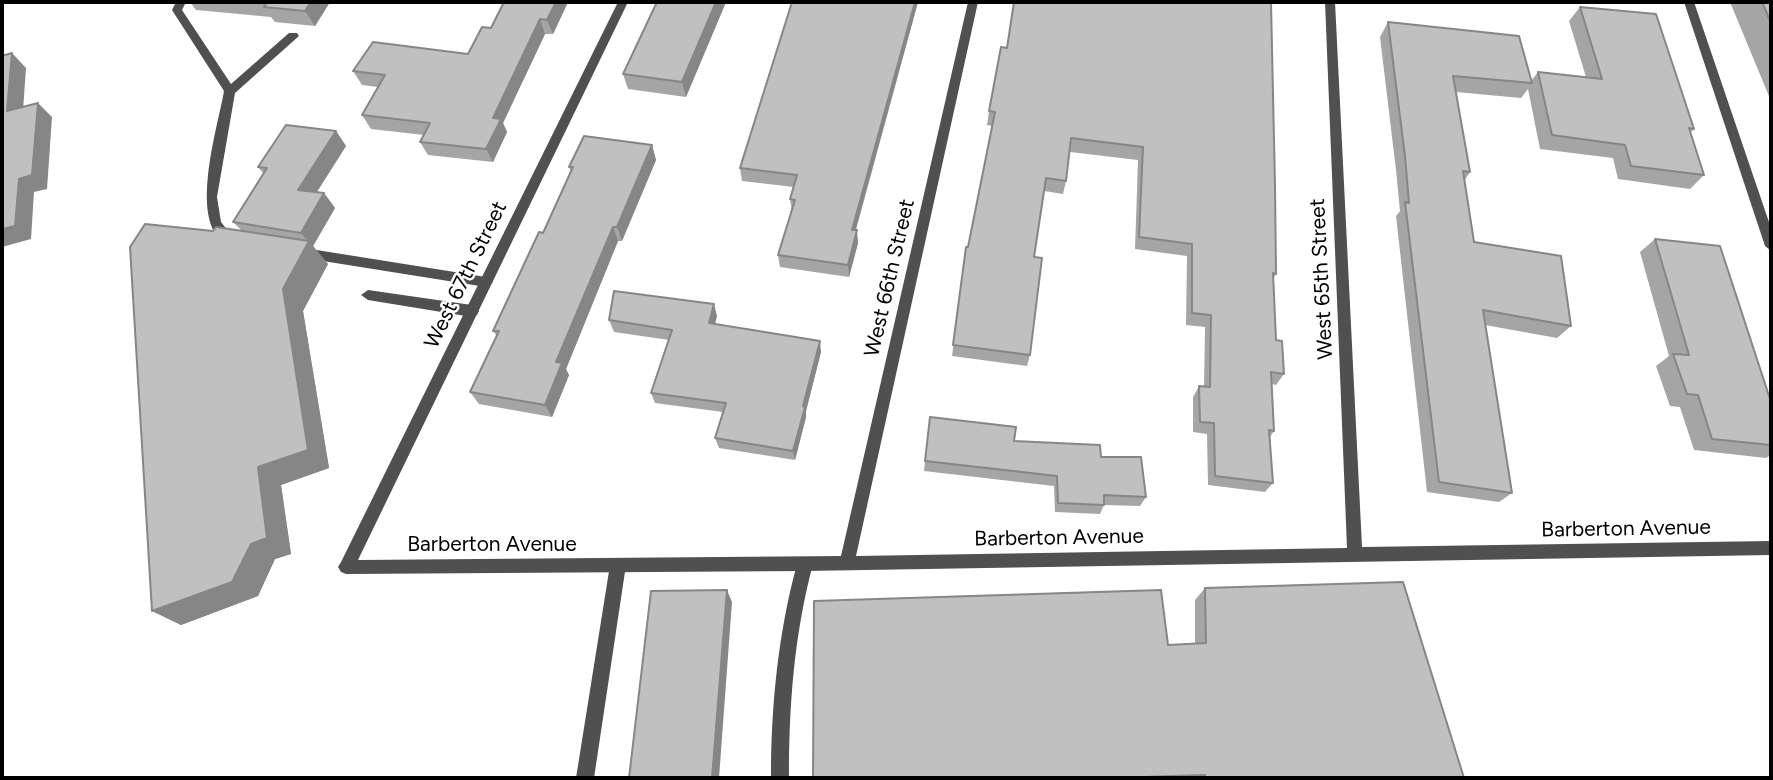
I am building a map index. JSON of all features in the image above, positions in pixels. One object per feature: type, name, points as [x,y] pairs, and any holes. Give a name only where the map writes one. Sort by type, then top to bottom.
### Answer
[{"type":"street","points":[[181,2],[177,10],[230,91]]},
{"type":"street","name":"West 67th Street","points":[[346,567],[623,2]]},
{"type":"street","name":"West 66th Street","points":[[847,563],[973,2]]},
{"type":"street","name":"West 65th Street","points":[[1330,2],[1355,554]]},
{"type":"street","points":[[1689,2],[1771,246]]},
{"type":"street","points":[[244,244],[230,242],[215,223],[211,197],[230,91],[293,36]]},
{"type":"street","points":[[285,250],[486,282]]},
{"type":"street","points":[[368,295],[472,311]]},
{"type":"street","name":"Barberton Avenue","points":[[346,567],[805,564],[1771,548]]},
{"type":"street","points":[[780,778],[780,715],[793,602],[805,564]]},
{"type":"street","points":[[585,778],[618,565]]},
{"type":"building","points":[[267,2],[311,2],[305,11],[264,7]]},
{"type":"building","points":[[504,2],[556,2],[547,20],[540,19],[493,118],[501,119],[486,149],[420,142],[430,123],[362,115],[385,75],[353,71],[373,42],[468,54],[482,27],[491,28]]},
{"type":"building","points":[[657,2],[716,2],[682,82],[623,74]]},
{"type":"building","points":[[792,2],[915,2],[852,230],[857,230],[848,265],[778,255],[795,200],[790,199],[797,175],[740,168]]},
{"type":"building","points":[[1014,2],[1271,2],[1276,274],[1273,273],[1276,340],[1282,341],[1284,374],[1271,372],[1274,431],[1269,430],[1273,483],[1215,476],[1214,423],[1200,422],[1199,386],[1210,387],[1211,315],[1192,313],[1192,244],[1139,237],[1143,147],[1071,138],[1066,181],[1046,178],[1034,257],[1042,258],[1030,355],[953,345],[966,247],[995,112],[989,111],[1001,47],[1007,48]]},
{"type":"building","points":[[1762,2],[1771,2],[1771,23]]},
{"type":"building","points":[[1580,7],[1656,14],[1694,129],[1689,128],[1704,175],[1631,166],[1625,145],[1552,135],[1538,72],[1602,79]]},
{"type":"building","points":[[1388,22],[1519,36],[1532,83],[1453,76],[1470,172],[1463,171],[1474,242],[1561,256],[1571,326],[1483,310],[1512,493],[1439,482],[1405,202],[1409,203],[1405,156]]},
{"type":"building","points":[[12,53],[7,111],[38,103],[32,175],[19,179],[15,226],[2,229],[2,56]]},
{"type":"building","points":[[286,125],[336,131],[298,190],[324,193],[301,233],[233,222],[267,168],[258,167]]},
{"type":"building","points":[[584,136],[652,145],[617,227],[613,227],[556,362],[562,363],[545,405],[470,392],[499,331],[493,331],[539,232],[543,233]]},
{"type":"building","points":[[145,224],[213,231],[216,227],[309,241],[283,289],[308,450],[258,467],[267,538],[251,544],[232,582],[152,611],[130,247]]},
{"type":"building","points":[[1655,239],[1720,246],[1771,402],[1771,445],[1712,439],[1698,395],[1687,394],[1673,354],[1689,355]]},
{"type":"building","points":[[614,291],[714,304],[709,323],[820,341],[793,451],[715,438],[726,403],[651,393],[672,330],[609,320]]},
{"type":"building","points":[[930,417],[1016,427],[1014,441],[1100,445],[1101,457],[1141,457],[1146,497],[1104,495],[1104,505],[1058,503],[1057,476],[925,461]]},
{"type":"building","points":[[1403,582],[1464,778],[1205,778],[1205,775],[1111,778],[813,778],[814,601],[1161,590],[1168,645],[1206,643],[1205,588]]},
{"type":"building","points":[[727,590],[712,778],[629,778],[651,591]]}]
